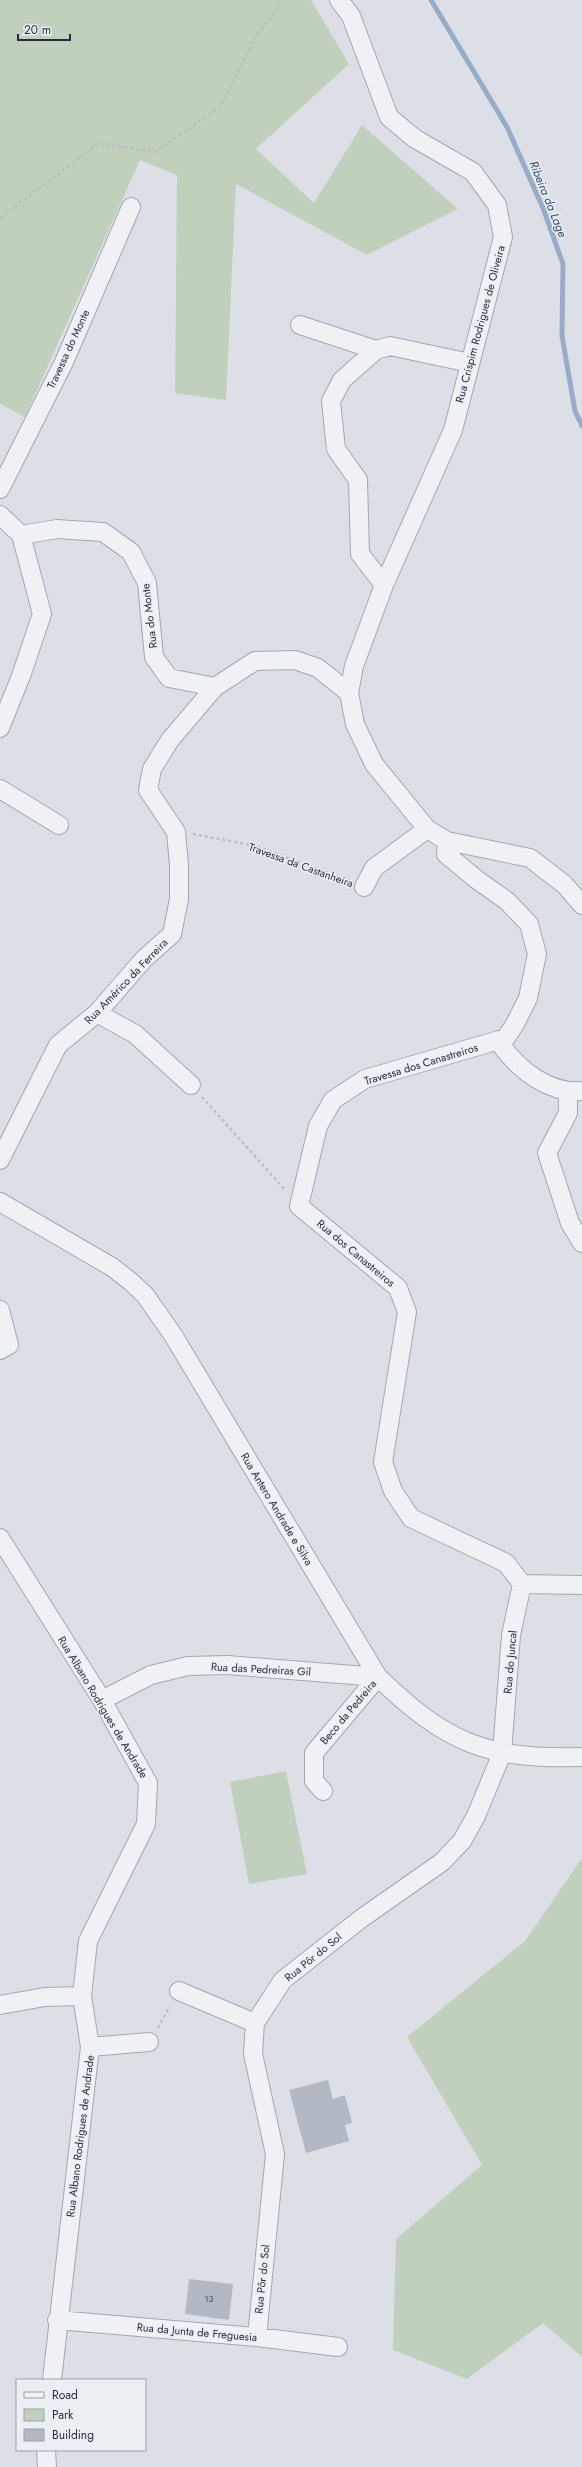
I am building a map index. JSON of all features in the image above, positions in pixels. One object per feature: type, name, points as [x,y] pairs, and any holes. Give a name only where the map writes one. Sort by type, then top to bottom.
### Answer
[{"type":"street","name":"Rua Crispim Rodrigues de Oliveira","points":[[339,0],[351,16],[389,117],[414,138],[473,172],[497,205],[503,237],[452,430],[384,585],[354,666],[349,693]]},
{"type":"street","name":"Travessa do Monte","points":[[0,489],[64,362],[131,207]]},
{"type":"street","points":[[300,325],[376,350]]},
{"type":"street","points":[[384,585],[360,554],[358,480],[336,449],[331,401],[342,380],[376,350],[390,346],[470,363]]},
{"type":"street","points":[[0,514],[21,535],[42,614],[21,676],[0,728]]},
{"type":"street","name":"Rua do Monte","points":[[21,535],[57,529],[103,532],[131,552],[148,584],[154,657],[169,678],[215,687]]},
{"type":"street","points":[[215,687],[255,661],[295,660],[318,668],[349,693],[355,724],[374,764],[427,829],[447,841],[530,858],[565,885],[582,905]]},
{"type":"street","name":"Rua Américo da Ferreira","points":[[0,1160],[58,1045],[97,1013],[144,960],[172,934],[179,899],[180,865],[176,832],[148,790],[152,769],[170,740],[215,687]]},
{"type":"street","points":[[0,789],[59,825]]},
{"type":"street","name":"Travessa da Castanheira","points":[[364,887],[374,868],[427,829]]},
{"type":"street","points":[[447,841],[446,854],[476,879],[508,901],[529,924],[537,954],[528,998],[506,1038],[500,1045],[512,1061],[539,1081],[575,1092],[568,1113],[547,1154],[570,1223],[582,1243]]},
{"type":"street","points":[[97,1013],[135,1034],[191,1084]]},
{"type":"street","name":"Travessa dos Canastreiros","points":[[299,1206],[318,1126],[333,1100],[365,1079],[506,1038]]},
{"type":"street","name":"Rua Antero Andrade e Silva","points":[[0,1202],[112,1267],[145,1295],[172,1335],[378,1677],[408,1706],[443,1730],[474,1746],[502,1753],[546,1758],[582,1757]]},
{"type":"street","name":"Rua dos Canastreiros","points":[[299,1206],[398,1288],[408,1312],[383,1462],[393,1491],[411,1518],[506,1563],[522,1584]]},
{"type":"street","points":[[0,1310],[10,1345],[0,1350]]},
{"type":"street","name":"Rua Albano Rodrigues de Andrade","points":[[0,1538],[102,1700],[148,1783],[146,1824],[88,1941],[82,1996],[90,2048],[57,2320],[52,2379]]},
{"type":"street","points":[[522,1584],[582,1585]]},
{"type":"street","name":"Rua do Juncal","points":[[502,1753],[511,1635],[522,1584]]},
{"type":"street","name":"Rua das Pedreiras Gil","points":[[102,1700],[151,1675],[188,1666],[228,1665],[378,1677]]},
{"type":"street","name":"Beco da Pedreira","points":[[323,1790],[314,1781],[314,1753],[378,1677]]},
{"type":"street","name":"Rua Pôr do Sol","points":[[257,2337],[275,2154],[253,2054],[255,2023],[283,1980],[362,1918],[442,1862],[462,1841],[476,1816],[502,1753]]},
{"type":"street","points":[[178,1991],[255,2023]]},
{"type":"street","points":[[0,2005],[45,1997],[82,1996]]},
{"type":"street","points":[[90,2048],[149,2042]]},
{"type":"street","name":"Rua da Junta de Freguesia","points":[[57,2320],[257,2337],[338,2347]]},
{"type":"street","points":[[46,2451],[47,2467]]},
{"type":"path","points":[[0,218],[99,143],[155,152],[220,107],[255,37],[283,0]]},
{"type":"path","name":"Travessa da Castanheira","points":[[176,832],[256,846],[364,887]]},
{"type":"path","points":[[191,1084],[299,1206]]},
{"type":"path","points":[[149,2042],[178,1991]]},
{"type":"green space","points":[[0,0],[311,0],[349,64],[256,149],[314,203],[362,125],[458,209],[367,255],[236,184],[226,400],[175,393],[177,175],[140,160],[25,417],[0,404]]},
{"type":"green space","points":[[286,1771],[307,1874],[249,1884],[230,1782]]},
{"type":"green space","points":[[582,1858],[582,2357],[543,2323],[467,2379],[393,2350],[396,2239],[482,2165],[407,2037],[525,1941]]},
{"type":"building","points":[[328,2080],[333,2099],[345,2095],[352,2123],[345,2125],[349,2141],[306,2153],[289,2090]]},
{"type":"building","points":[[189,2279],[233,2284],[229,2320],[185,2314]]},
{"type":"waterway","name":"Ribeira da Lage","points":[[431,0],[507,127],[543,208],[563,264],[562,336],[575,411],[582,426]]}]
